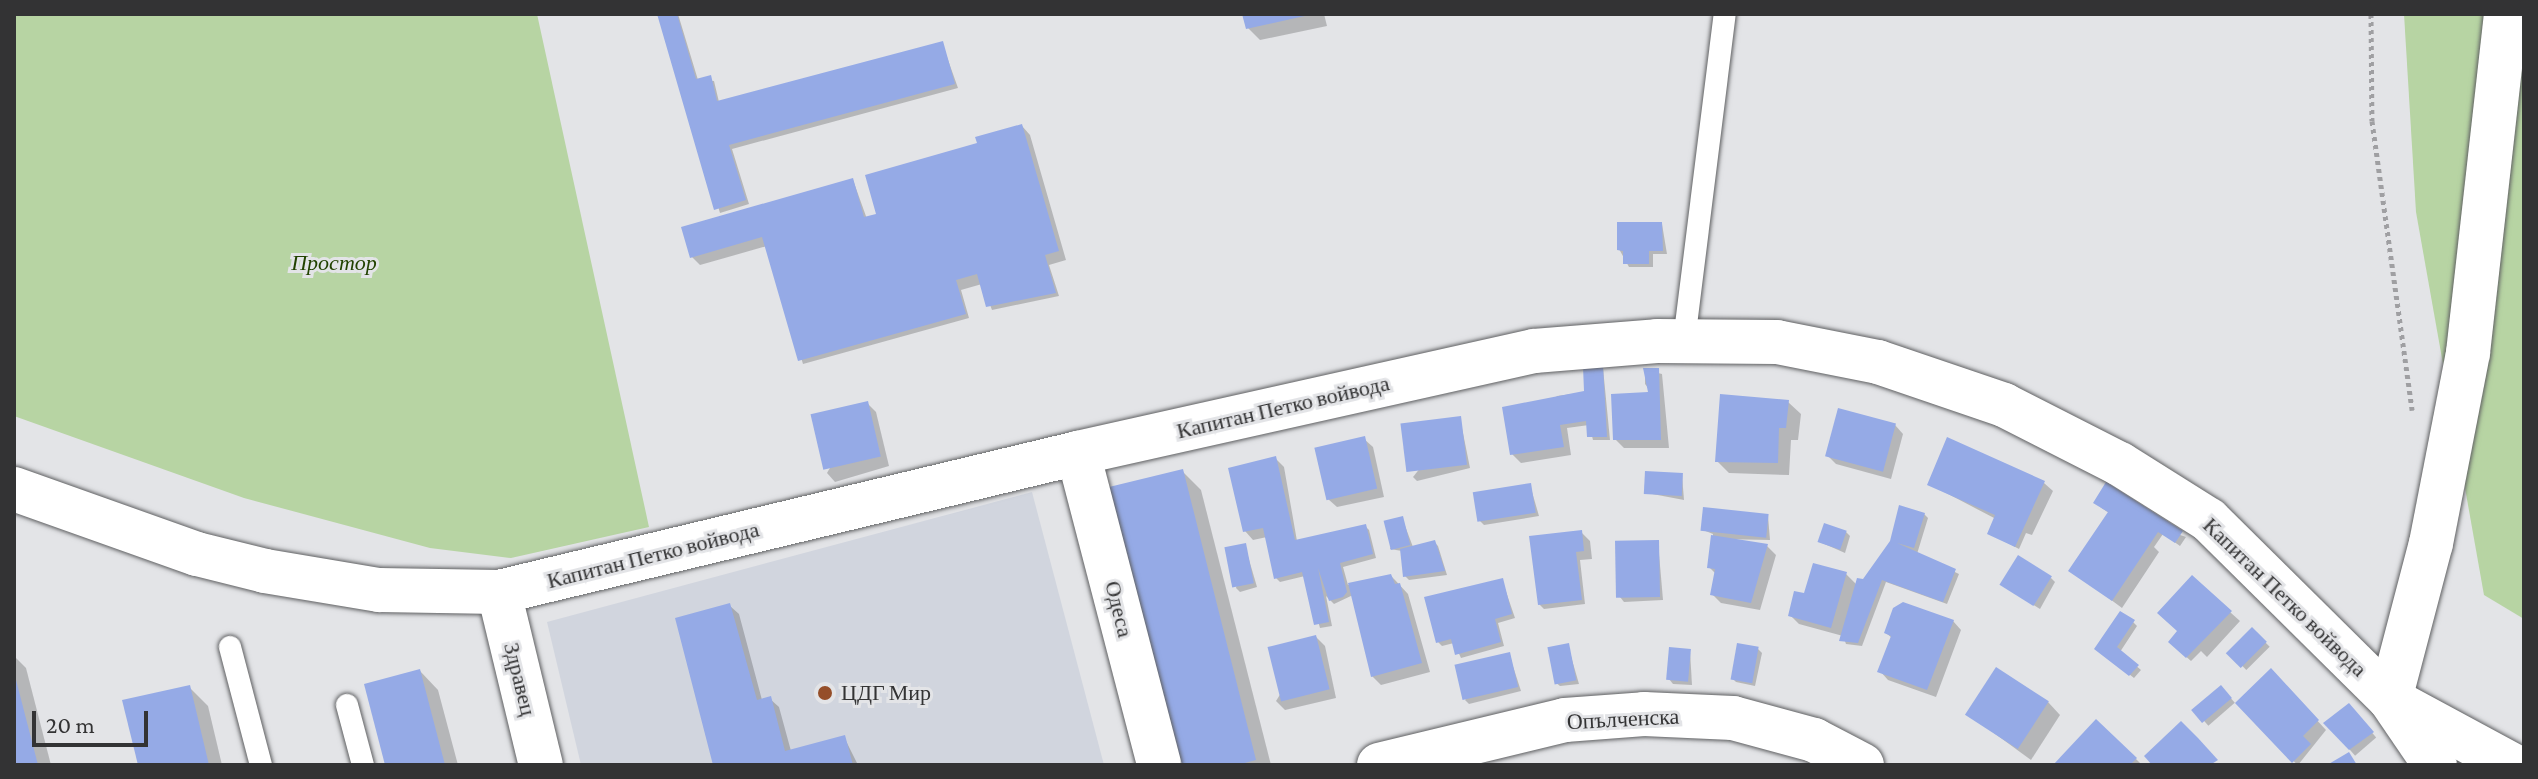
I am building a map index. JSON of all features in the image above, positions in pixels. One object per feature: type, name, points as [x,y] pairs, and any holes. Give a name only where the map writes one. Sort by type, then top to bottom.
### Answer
[{"type":"street","points":[[2506,14],[2468,353],[2431,543],[2390,699],[2512,765]]},
{"type":"street","name":"Капитан Петко войвода","points":[[14,489],[197,554],[265,571],[379,590],[499,592],[1078,453],[1534,351],[1684,341],[1777,342],[1878,362],[2030,418],[2120,464],[2209,520],[2390,699],[2435,765]]},
{"type":"street","name":"Одеса","points":[[1078,453],[1159,765]]},
{"type":"street","name":"Здравец","points":[[499,592],[541,765]]},
{"type":"street","name":"Опълченска","points":[[1379,765],[1565,720],[1644,714],[1733,718],[1814,740],[1862,765]]},
{"type":"lane","points":[[1684,341],[1725,14]]},
{"type":"lane","points":[[230,647],[261,765]]},
{"type":"lane","points":[[347,705],[363,765]]},
{"type":"path","points":[[2371,14],[2372,121],[2413,417]]},
{"type":"shaded area","name":"ЦДГ Мир","points":[[1032,492],[1104,765],[581,765],[547,622]]},
{"type":"green space","name":"Простор","points":[[14,14],[537,14],[649,527],[511,558],[430,548],[244,498],[14,416]]},
{"type":"green space","points":[[2404,14],[2524,14],[2524,619],[2484,595],[2416,212]]},
{"type":"building","points":[[657,14],[677,14],[696,79],[711,75],[717,101],[943,41],[955,84],[729,145],[746,200],[714,210]]},
{"type":"building","points":[[1242,14],[1309,14],[1309,15],[1246,29]]},
{"type":"building","points":[[1022,124],[1059,251],[1045,255],[1056,293],[986,307],[977,274],[956,280],[966,314],[798,361],[762,237],[690,258],[681,227],[853,178],[864,217],[876,214],[865,175],[977,143],[975,137]]},
{"type":"building","points":[[1617,222],[1662,222],[1663,251],[1649,251],[1649,264],[1623,264],[1623,251],[1617,250]]},
{"type":"building","points":[[1603,366],[1607,437],[1587,437],[1586,421],[1560,425],[1564,447],[1510,455],[1502,407],[1584,391],[1583,367]]},
{"type":"building","points":[[1643,368],[1659,368],[1661,440],[1613,440],[1611,394],[1648,392]]},
{"type":"building","points":[[1720,394],[1789,400],[1786,428],[1779,428],[1778,463],[1715,462]]},
{"type":"building","points":[[868,401],[881,457],[823,470],[811,414]]},
{"type":"building","points":[[1838,408],[1896,424],[1883,472],[1825,456]]},
{"type":"building","points":[[1461,416],[1467,465],[1406,472],[1400,423]]},
{"type":"building","points":[[1365,436],[1377,489],[1326,500],[1314,448]]},
{"type":"building","points":[[1947,437],[2045,481],[2015,547],[1987,534],[1995,515],[1927,485]]},
{"type":"building","points":[[1276,456],[1295,540],[1366,524],[1373,554],[1340,563],[1347,592],[1343,597],[1329,601],[1318,568],[1329,622],[1314,625],[1302,572],[1274,579],[1263,528],[1243,532],[1228,468]]},
{"type":"building","points":[[1183,469],[1256,760],[1237,765],[1178,765],[1109,487]]},
{"type":"building","points":[[1645,471],[1683,473],[1682,496],[1644,494]]},
{"type":"building","points":[[2106,482],[2183,531],[2175,543],[2158,532],[2112,601],[2068,571],[2108,512],[2093,503]]},
{"type":"building","points":[[1531,483],[1536,513],[1477,522],[1473,492]]},
{"type":"building","points":[[1899,505],[1925,513],[1914,548],[1897,543],[1956,569],[1943,602],[1882,580],[1858,643],[1839,641],[1857,578],[1863,579],[1890,541]]},
{"type":"building","points":[[1703,507],[1769,514],[1766,538],[1700,531]]},
{"type":"building","points":[[1403,516],[1410,545],[1391,550],[1384,521]]},
{"type":"building","points":[[1824,523],[1847,531],[1840,550],[1817,542]]},
{"type":"building","points":[[1582,530],[1584,551],[1576,552],[1582,600],[1538,605],[1529,536]]},
{"type":"building","points":[[1711,535],[1768,544],[1751,603],[1710,595],[1715,569],[1707,568]]},
{"type":"building","points":[[1435,540],[1445,571],[1403,577],[1400,549]]},
{"type":"building","points":[[1659,540],[1660,597],[1616,598],[1615,541]]},
{"type":"building","points":[[1246,543],[1254,583],[1232,587],[1224,547]]},
{"type":"building","points":[[2018,555],[2052,576],[2033,606],[1999,585]]},
{"type":"building","points":[[1813,563],[1847,572],[1831,628],[1788,616],[1794,591],[1804,593]]},
{"type":"building","points":[[1391,574],[1395,584],[1400,583],[1422,663],[1371,677],[1348,583]]},
{"type":"building","points":[[2192,575],[2232,611],[2186,658],[2168,642],[2177,631],[2157,613]]},
{"type":"building","points":[[1503,578],[1512,614],[1495,619],[1501,642],[1455,655],[1451,639],[1436,643],[1424,597]]},
{"type":"building","points":[[1903,602],[1954,620],[1927,690],[1877,672],[1891,636],[1884,633],[1893,608]]},
{"type":"building","points":[[730,603],[757,700],[771,696],[785,751],[845,735],[853,765],[713,765],[675,618]]},
{"type":"building","points":[[2120,611],[2135,620],[2117,647],[2139,665],[2129,676],[2094,649]]},
{"type":"building","points":[[2252,627],[2267,642],[2241,668],[2226,653]]},
{"type":"building","points":[[1316,635],[1330,689],[1281,701],[1267,647]]},
{"type":"building","points":[[1569,643],[1576,680],[1555,684],[1547,647]]},
{"type":"building","points":[[1737,643],[1759,647],[1752,683],[1731,679]]},
{"type":"building","points":[[1669,647],[1691,649],[1688,682],[1666,680]]},
{"type":"building","points":[[1510,652],[1518,687],[1463,700],[1454,665]]},
{"type":"building","points":[[1996,667],[2049,701],[2018,749],[1965,715]]},
{"type":"building","points":[[2271,668],[2319,720],[2303,736],[2311,744],[2292,763],[2235,703]]},
{"type":"building","points":[[420,669],[445,765],[385,765],[364,684]]},
{"type":"building","points":[[15,676],[38,765],[14,765]]},
{"type":"building","points":[[190,685],[209,765],[138,765],[122,700]]},
{"type":"building","points":[[2221,685],[2232,698],[2202,723],[2191,710]]},
{"type":"building","points":[[2349,703],[2374,732],[2349,750],[2323,723]]},
{"type":"building","points":[[2096,719],[2137,758],[2130,765],[2053,765]]},
{"type":"building","points":[[2181,721],[2218,760],[2210,765],[2152,765],[2144,756]]},
{"type":"building","points":[[2349,752],[2357,765],[2327,765]]},
{"type":"place","name":"ЦДГ Мир","points":[[825,693]]}]
